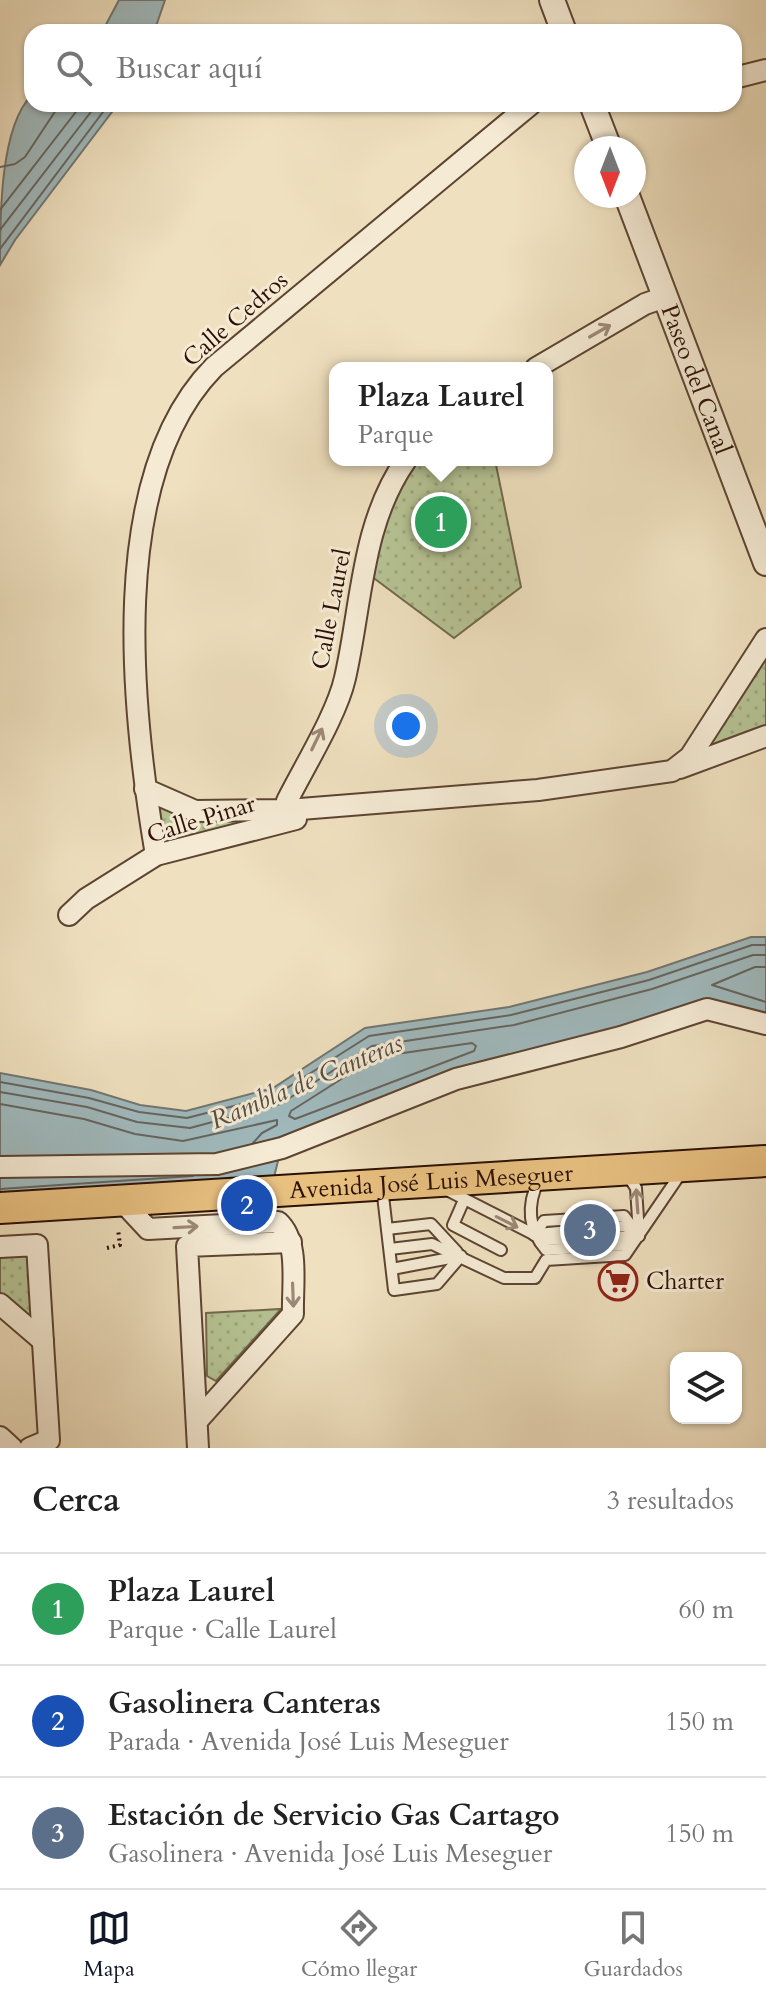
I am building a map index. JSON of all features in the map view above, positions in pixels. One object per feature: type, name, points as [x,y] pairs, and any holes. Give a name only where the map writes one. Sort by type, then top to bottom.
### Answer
[{"type":"main road","name":"Avenida José Luis Meseguer","points":[[0,1208],[120,1213],[382,1185],[766,1161]]},
{"type":"street","points":[[552,0],[561,24]]},
{"type":"street","points":[[742,76],[766,70]]},
{"type":"street","name":"Calle Cedros","points":[[156,855],[137,733],[140,552],[154,473],[167,433],[182,405],[214,367],[521,112]]},
{"type":"street","points":[[598,112],[605,136]]},
{"type":"street","name":"Paseo del Canal","points":[[632,208],[766,563]]},
{"type":"street","points":[[546,362],[645,304],[665,297]]},
{"type":"street","name":"Calle Laurel","points":[[288,810],[287,801],[344,682],[372,531],[387,492],[402,466]]},
{"type":"street","points":[[672,771],[690,757],[766,639]]},
{"type":"street","name":"Calle Pinar","points":[[145,789],[195,811],[363,805],[538,790],[672,771],[766,736]]},
{"type":"street","name":"Calle Pinar","points":[[69,915],[86,899],[156,855],[272,824],[363,805]]},
{"type":"street","points":[[0,1167],[217,1164],[282,1148],[456,1079],[621,1037],[707,1009],[766,1024]]},
{"type":"street","points":[[120,1213],[148,1229],[278,1222],[287,1230],[291,1242],[293,1314],[197,1421]]},
{"type":"street","points":[[198,1448],[187,1246],[291,1242]]},
{"type":"street","points":[[0,1247],[37,1245],[49,1440],[30,1448]]},
{"type":"street","points":[[0,1304],[43,1341]]},
{"type":"street","points":[[0,1437],[12,1448]]},
{"type":"lane","points":[[390,1249],[432,1244],[504,1278],[535,1278],[536,1268],[546,1260],[625,1255],[687,1165]]},
{"type":"lane","points":[[624,1169],[636,1188],[639,1236]]},
{"type":"lane","points":[[533,1235],[531,1196],[541,1174]]},
{"type":"lane","points":[[432,1181],[545,1240],[639,1236]]},
{"type":"lane","points":[[382,1185],[394,1290],[437,1284],[461,1256]]},
{"type":"lane","points":[[464,1200],[453,1225],[501,1250]]},
{"type":"lane","points":[[533,1235],[544,1221],[624,1216],[639,1236]]},
{"type":"lane","points":[[387,1229],[431,1224],[461,1256]]},
{"type":"lane","points":[[392,1269],[461,1256]]},
{"type":"path","points":[[107,1248],[106,1245],[120,1245],[120,1213]]},
{"type":"green space","points":[[403,466],[496,466],[521,587],[454,638],[371,576],[370,544]]},
{"type":"green space","points":[[766,639],[766,736],[690,757]]},
{"type":"green space","points":[[145,789],[272,824],[156,855]]},
{"type":"green space","points":[[37,1245],[43,1341],[0,1304],[0,1247]]},
{"type":"green space","points":[[281,1309],[216,1381],[207,1376],[206,1313]]},
{"type":"water","points":[[119,0],[165,0],[157,24],[106,24]]},
{"type":"water","points":[[24,105],[24,112],[112,112],[15,240],[0,265],[4,173]]},
{"type":"water","name":"Rambla de Canteras","points":[[751,937],[766,937],[766,1034],[707,1018],[459,1085],[279,1157],[274,1177],[0,1197],[0,1073],[91,1090],[140,1105],[186,1111],[273,1088],[365,1028],[509,1007],[647,972]]},
{"type":"place","name":"Plaza Laurel","points":[[441,522]]},
{"type":"place","name":"Gasolinera Canteras","points":[[247,1205]]},
{"type":"place","name":"Estación de Servicio Gas Cartago","points":[[590,1230]]},
{"type":"place","name":"Charter","points":[[618,1281]]}]
